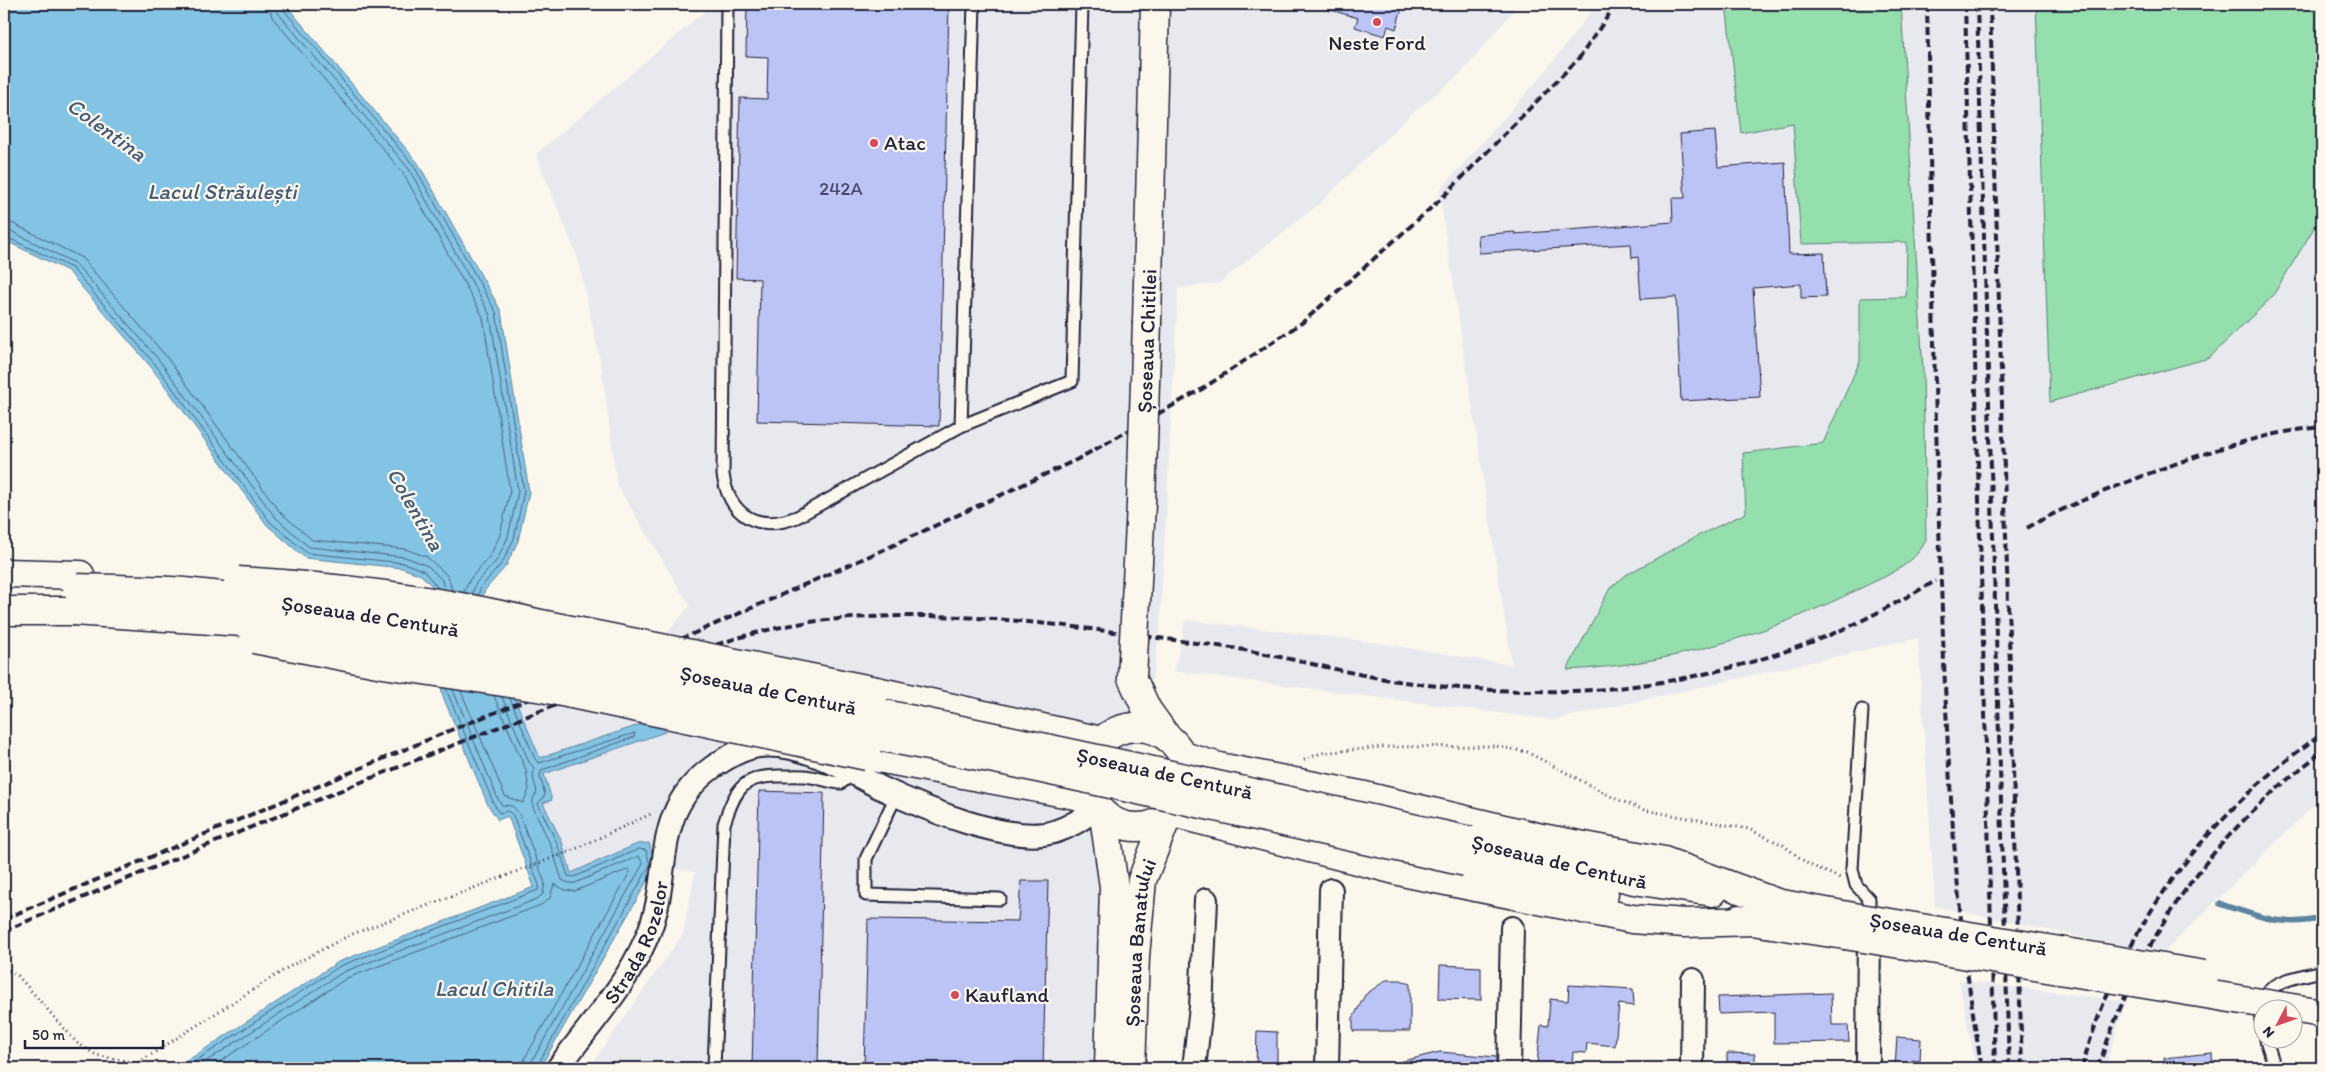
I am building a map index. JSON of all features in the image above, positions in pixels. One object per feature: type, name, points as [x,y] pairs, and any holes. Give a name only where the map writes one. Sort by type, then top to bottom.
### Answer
[{"type":"main road","name":"Șoseaua Chitilei","points":[[1107,737],[1123,710],[1132,678],[1141,504],[1155,4]]},
{"type":"main road","points":[[4,573],[75,600],[192,631],[252,639],[383,664],[543,688],[860,764],[1097,807]]},
{"type":"main road","points":[[4,625],[75,600],[288,584],[398,596],[493,612],[1107,737]]},
{"type":"main road","name":"Șoseaua de Centură","points":[[4,587],[75,600]]},
{"type":"main road","name":"Șoseaua de Centură","points":[[4,611],[75,600],[180,592],[390,617],[552,647],[1018,740],[1468,851],[1642,903],[1756,921],[1854,920],[2322,995]]},
{"type":"main road","name":"Șoseaua Chitilei","points":[[1132,678],[1147,710],[1165,734]]},
{"type":"main road","points":[[1134,726],[1146,727],[1165,734],[1183,756],[1188,782],[1183,799],[1170,816],[1154,825],[1134,827],[1116,823],[1097,807],[1087,786],[1088,768],[1094,750],[1107,737],[1134,726]]},
{"type":"main road","points":[[1183,756],[1219,767],[1365,796],[1542,838],[1664,861],[1777,903]]},
{"type":"main road","name":"Șoseaua Banatului","points":[[1097,807],[1114,887],[1109,1068]]},
{"type":"main road","points":[[1170,816],[1407,873],[1632,919],[1685,923],[1756,921]]},
{"type":"main road","name":"Șoseaua Banatului","points":[[1130,1068],[1135,956],[1142,880],[1170,816]]},
{"type":"main road","name":"Șoseaua de Centură","points":[[1468,851],[1777,903],[2322,1014]]},
{"type":"street","points":[[680,800],[692,785],[725,759],[758,746],[802,751],[860,764],[896,794],[956,818],[1022,836],[1053,832],[1076,824],[1097,807]]},
{"type":"street","name":"Strada Rozelor","points":[[558,1068],[628,972],[647,938],[659,894],[669,828],[680,800]]},
{"type":"street","points":[[1327,1068],[1331,890]]},
{"type":"street","points":[[1194,1068],[1201,1007],[1206,900]]},
{"type":"street","points":[[1854,920],[1868,1068]]},
{"type":"street","points":[[1509,1068],[1512,928]]},
{"type":"street","points":[[1692,1068],[1693,980]]},
{"type":"lane","points":[[727,4],[724,475],[726,490],[734,504],[746,517],[763,524],[780,523],[797,517],[962,426],[1072,381],[1082,4]]},
{"type":"lane","points":[[962,426],[974,4]]},
{"type":"lane","points":[[1854,920],[1869,899],[1856,885],[1852,869],[1862,710]]},
{"type":"lane","points":[[714,1068],[724,824],[731,804],[750,779],[812,776],[832,783],[841,783],[860,764]]},
{"type":"lane","points":[[896,794],[866,859],[866,895],[1000,899]]},
{"type":"lane","points":[[2264,1000],[2270,988],[2288,979],[2322,971]]},
{"type":"lane","points":[[2269,1050],[2275,1068]]},
{"type":"path","points":[[1303,761],[1320,753],[1383,746],[1496,746],[1527,752],[1614,798],[1644,810],[1749,829],[1783,845],[1808,864],[1856,885]]},
{"type":"path","points":[[130,1068],[287,968],[350,935],[571,851],[680,800]]},
{"type":"path","points":[[4,973],[9,971],[18,976],[76,1043],[96,1055],[137,1063]]},
{"type":"shaded area","points":[[710,4],[1519,4],[1462,72],[1409,116],[1319,204],[1219,283],[1178,288],[1160,626],[1154,672],[1117,794],[1103,1068],[589,1068],[683,934],[695,872],[656,866],[649,843],[637,844],[571,873],[561,842],[543,802],[552,799],[544,774],[664,732],[659,718],[540,758],[502,668],[481,600],[667,633],[690,606],[617,485],[602,369],[578,259],[536,154],[710,7]]},
{"type":"shaded area","points":[[1597,4],[2322,4],[2322,797],[2162,954],[1935,906],[1918,638],[1553,720],[1174,671],[1186,620],[1371,642],[1512,665],[1439,191],[1544,73]]},
{"type":"shaded area","points":[[1959,980],[2126,1001],[2105,1068],[1976,1068]]},
{"type":"green space","points":[[1726,4],[1901,4],[1923,370],[1926,540],[1914,557],[1898,569],[1826,605],[1791,620],[1755,633],[1681,654],[1643,662],[1567,670],[1610,588],[1626,575],[1693,538],[1746,513],[1743,453],[1823,443],[1860,361],[1860,298],[1906,297],[1907,242],[1801,244],[1793,123],[1741,133]]},
{"type":"green space","points":[[2036,4],[2322,4],[2322,215],[2272,297],[2209,358],[2050,402]]},
{"type":"water","name":"Lacul Străulești","points":[[4,4],[285,4],[418,163],[501,311],[529,492],[518,541],[506,566],[485,590],[481,600],[502,668],[540,758],[660,718],[665,732],[544,774],[552,800],[543,803],[562,842],[571,873],[637,844],[649,843],[656,866],[540,1068],[176,1068],[338,962],[534,887],[508,816],[498,820],[488,805],[442,694],[433,587],[421,575],[402,568],[305,558],[267,525],[151,367],[68,271],[4,240]]},
{"type":"building","points":[[747,4],[949,4],[939,426],[757,421],[760,279],[736,278],[740,98],[767,99],[768,57],[746,56]]},
{"type":"building","name":"Neste Ford","points":[[1324,4],[1403,4],[1396,29],[1388,26],[1385,36],[1355,27],[1358,18],[1324,8]]},
{"type":"building","points":[[1715,131],[1718,167],[1785,162],[1789,254],[1824,253],[1826,297],[1801,298],[1801,284],[1753,288],[1760,397],[1681,401],[1676,297],[1641,299],[1638,257],[1632,258],[1631,244],[1479,253],[1478,235],[1673,222],[1672,198],[1685,198],[1680,134]]},
{"type":"building","points":[[759,791],[824,793],[818,1068],[752,1068]]},
{"type":"building","name":"Kaufland","points":[[1021,881],[1048,881],[1043,1068],[864,1068],[868,919],[1018,921]]},
{"type":"building","points":[[1440,965],[1481,967],[1481,1000],[1439,999]]},
{"type":"building","points":[[1386,980],[1401,980],[1410,984],[1410,1031],[1353,1031],[1353,1018],[1365,995]]},
{"type":"building","points":[[1569,985],[1633,989],[1634,1006],[1619,1004],[1615,1046],[1587,1043],[1586,1053],[1573,1052],[1572,1067],[1537,1064],[1541,1025],[1548,1026],[1550,999],[1568,1001]]},
{"type":"building","points":[[1831,993],[1832,1025],[1848,1025],[1849,1042],[1774,1043],[1774,1012],[1719,1014],[1718,997]]},
{"type":"building","points":[[1257,1031],[1277,1032],[1277,1068],[1256,1068]]},
{"type":"building","points":[[1897,1037],[1921,1039],[1920,1061],[1912,1060],[1912,1068],[1895,1068]]},
{"type":"building","points":[[1440,1052],[1496,1057],[1496,1068],[1396,1068],[1395,1063]]},
{"type":"building","points":[[1727,1053],[1755,1054],[1755,1068],[1727,1068]]},
{"type":"building","points":[[2212,1053],[2213,1068],[2165,1068],[2164,1058]]},
{"type":"waterway","points":[[2220,904],[2282,921],[2295,922],[2322,918]]},
{"type":"railway","points":[[4,919],[451,730],[688,636],[883,550],[1078,459],[1202,389],[1303,322],[1441,199],[1580,57],[1616,4]]},
{"type":"railway","points":[[1927,4],[1936,438],[1949,765],[1964,948],[1982,1068]]},
{"type":"railway","points":[[1965,4],[1995,1068]]},
{"type":"railway","points":[[1977,4],[2009,1068]]},
{"type":"railway","points":[[1990,4],[2022,1068]]},
{"type":"railway","points":[[2027,528],[2089,498],[2194,457],[2257,438],[2322,427]]},
{"type":"railway","points":[[4,931],[298,808],[520,719],[709,647],[767,630],[797,624],[866,617],[904,616],[942,616],[1016,621],[1091,629],[1235,649],[1379,678],[1427,685],[1499,690],[1571,691],[1606,689],[1676,680],[1780,653],[1846,628],[1936,581]]},
{"type":"railway","points":[[2082,1068],[2098,1018],[2119,969],[2144,923],[2172,880],[2205,839],[2241,801],[2280,766],[2322,734]]},
{"type":"railway","points":[[2098,1068],[2116,1019],[2136,974],[2158,932],[2184,892],[2213,854],[2246,818],[2282,784],[2322,752]]},
{"type":"place","name":"Neste Ford","points":[[1377,22]]},
{"type":"place","name":"Atac","points":[[874,143]]},
{"type":"place","name":"Kaufland","points":[[955,995]]},
{"type":"water label","name":"Colentina","points":[[107,129]]},
{"type":"water label","name":"Colentina","points":[[416,509]]},
{"type":"water label","name":"Lacul Chitila","points":[[494,988]]}]
